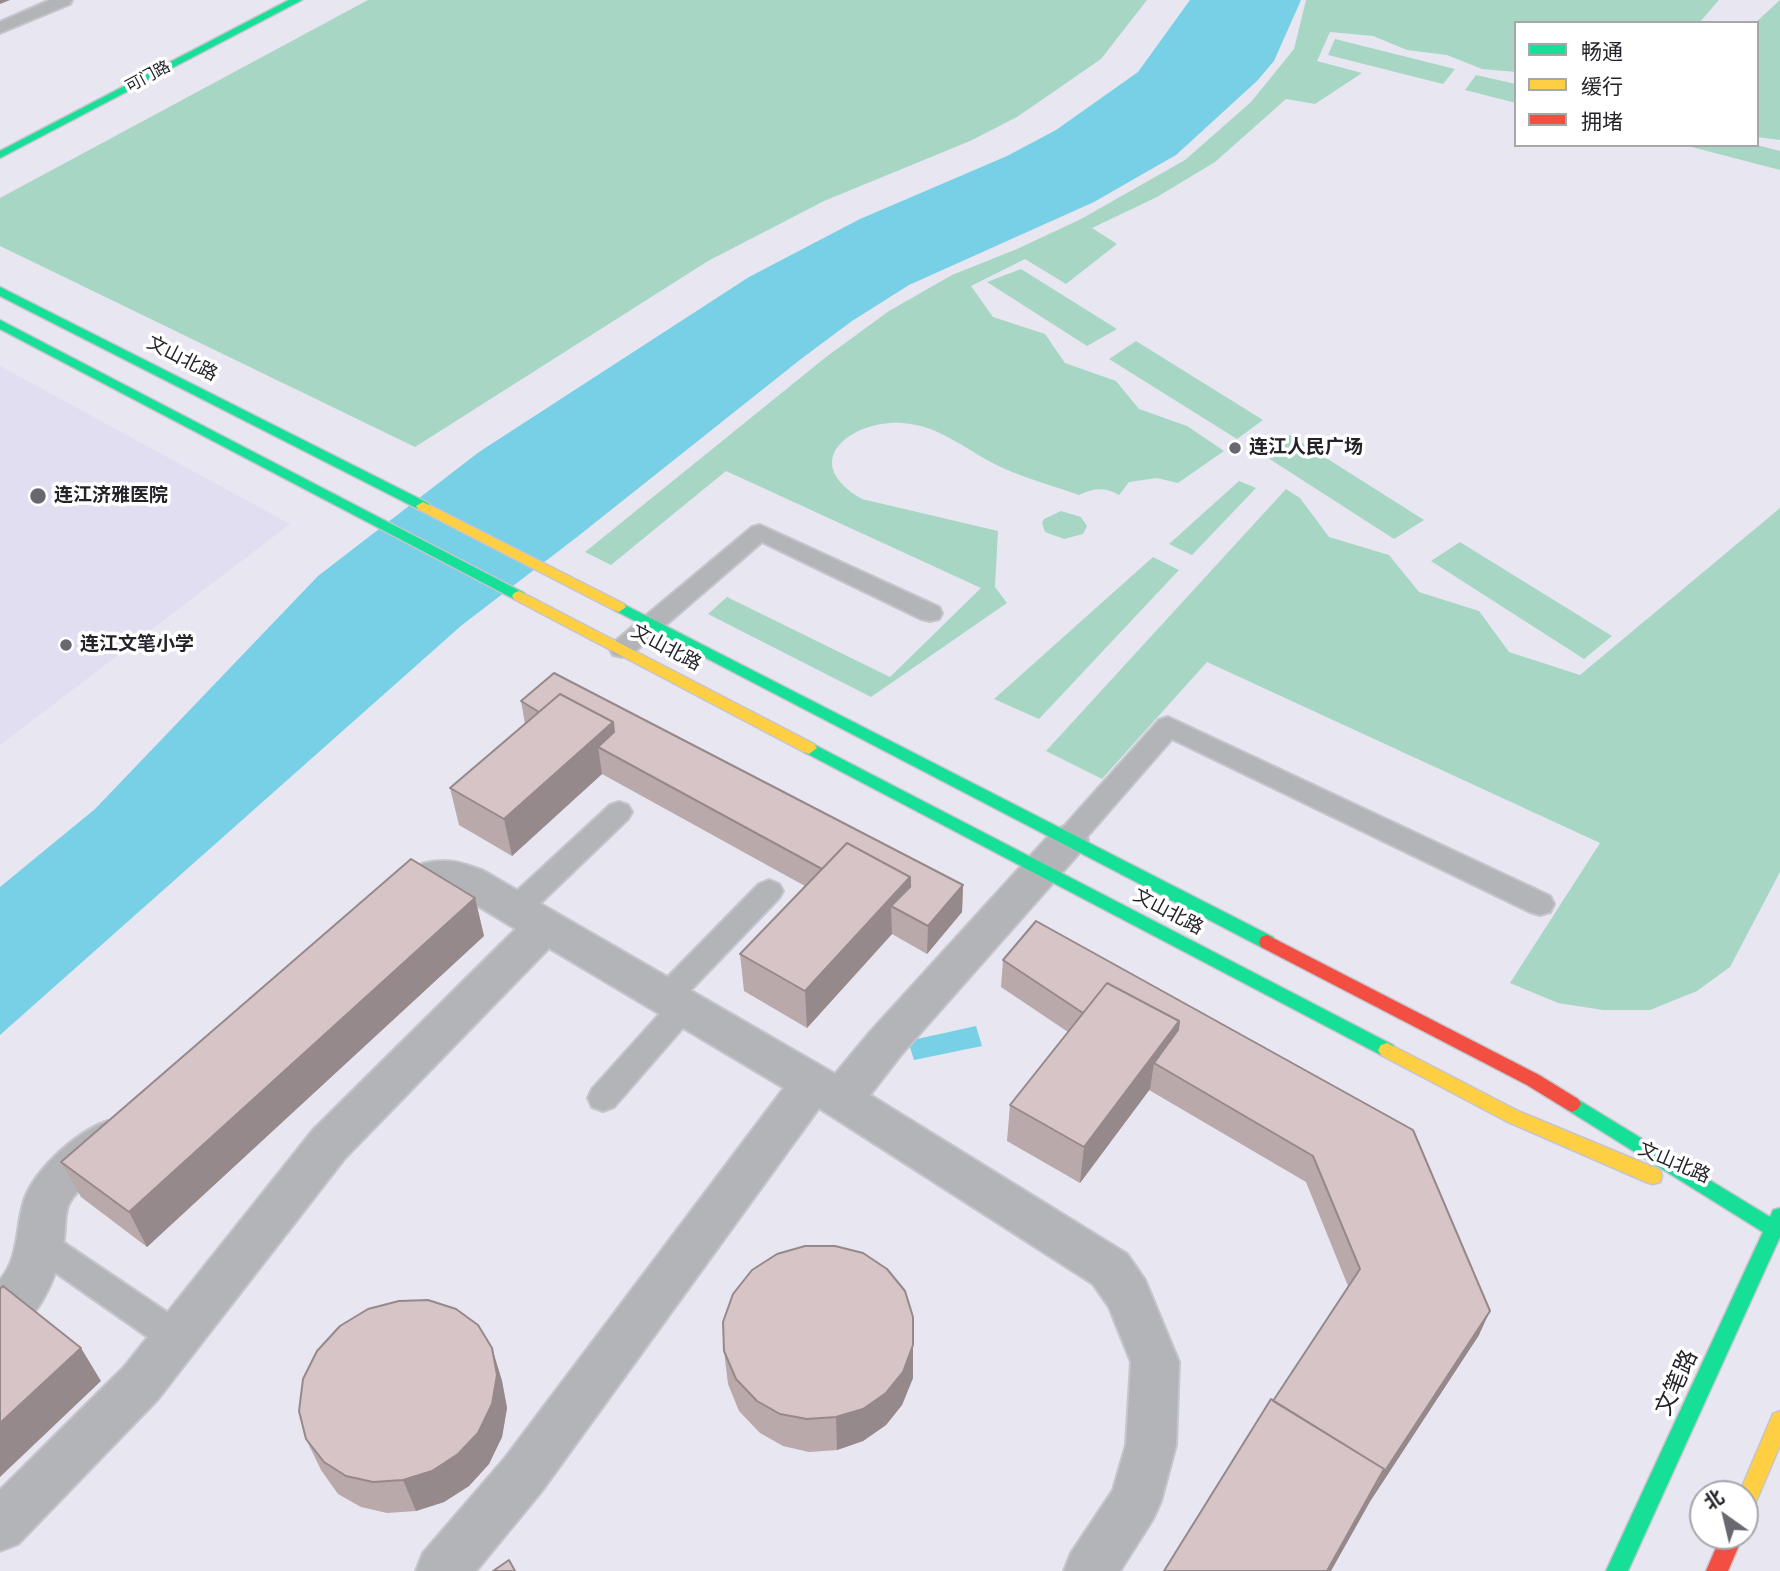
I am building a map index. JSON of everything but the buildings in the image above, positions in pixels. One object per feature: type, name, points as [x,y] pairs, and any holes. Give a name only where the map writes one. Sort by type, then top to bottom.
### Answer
[{"type":"main road","name":"可门路","points":[[0,155],[296,0]]},
{"type":"main road","name":"文山北路","points":[[0,291],[651,625],[1512,1116],[1778,1225]]},
{"type":"main road","name":"文山北路","points":[[0,324],[622,649],[1533,1080],[1778,1225]]},
{"type":"main road","name":"文笔路","points":[[1617,1571],[1778,1225]]},
{"type":"main road","points":[[1755,1480],[1780,1420]]},
{"type":"main road","points":[[1717,1571],[1726,1550]]},
{"type":"street","points":[[442,1571],[523,1475],[827,1091],[885,1044],[1054,854]]},
{"type":"street","points":[[367,920],[415,882],[449,874],[468,881],[827,1091],[1110,1269],[1128,1296],[1155,1362],[1151,1445],[1135,1501],[1090,1571]]},
{"type":"street","points":[[0,1527],[141,1383],[329,1143],[531,918]]},
{"type":"street","points":[[0,1316],[29,1282],[40,1244],[45,1205],[58,1182],[133,1119]]},
{"type":"lane","points":[[0,28],[64,0]]},
{"type":"lane","points":[[622,649],[760,532],[930,613]]},
{"type":"lane","points":[[1054,854],[1168,726],[1540,904]]},
{"type":"lane","points":[[531,918],[619,812]]},
{"type":"lane","points":[[603,1098],[675,1002],[769,891]]},
{"type":"lane","points":[[40,1244],[177,1338]]},
{"type":"shaded area","name":"连江文笔小学","points":[[0,366],[290,524],[0,745]]},
{"type":"green space","points":[[368,0],[1147,0],[1101,59],[1017,117],[970,141],[824,201],[708,261],[415,447],[0,246],[0,198]]},
{"type":"green space","points":[[1306,0],[1719,0],[1701,21],[1514,21],[1514,72],[1482,69],[1447,55],[1407,50],[1373,36],[1330,32],[1317,61],[1362,73],[1315,104],[1286,99],[1215,162],[1157,197],[1092,228],[1117,244],[1066,284],[1025,259],[971,286],[993,317],[1045,334],[1065,363],[1116,381],[1139,409],[1187,426],[1224,451],[1178,483],[1157,478],[1129,482],[1119,495],[1099,489],[1079,495],[1012,472],[942,434],[916,425],[883,424],[865,428],[850,436],[838,446],[833,458],[834,471],[843,485],[862,499],[998,531],[995,587],[1007,603],[871,697],[708,614],[727,597],[890,677],[981,588],[726,471],[611,565],[585,552],[826,357],[889,311],[952,275],[1081,219],[1185,160],[1251,102],[1294,49]]},
{"type":"green space","points":[[1780,0],[1780,140],[1759,137],[1757,21]]},
{"type":"green space","points":[[1335,39],[1455,69],[1443,84],[1328,55]]},
{"type":"green space","points":[[1476,75],[1514,84],[1514,102],[1465,90]]},
{"type":"green space","points":[[1759,146],[1780,151],[1780,170],[1692,147]]},
{"type":"green space","points":[[1021,269],[1117,329],[1087,346],[987,282]]},
{"type":"green space","points":[[1136,341],[1263,420],[1237,439],[1109,359]]},
{"type":"green space","points":[[1290,435],[1424,520],[1394,539],[1265,456]]},
{"type":"green space","points":[[1239,481],[1256,488],[1192,555],[1169,544]]},
{"type":"green space","points":[[1286,489],[1300,498],[1329,537],[1389,555],[1419,592],[1479,611],[1509,652],[1580,675],[1780,508],[1780,872],[1730,967],[1697,991],[1650,1010],[1603,1010],[1558,1003],[1510,983],[1600,843],[1207,662],[1102,779],[1046,751]]},
{"type":"green space","points":[[1061,511],[1081,517],[1087,526],[1083,534],[1064,539],[1045,532],[1042,523],[1044,519]]},
{"type":"green space","points":[[1460,542],[1612,636],[1584,659],[1431,561]]},
{"type":"green space","points":[[1153,557],[1179,570],[1039,719],[994,699]]},
{"type":"water","points":[[1190,0],[1301,0],[1274,61],[1257,81],[1176,155],[1094,202],[909,285],[852,321],[801,359],[462,625],[0,1035],[0,887],[95,809],[318,576],[479,452],[749,277],[860,219],[1007,156],[1056,130],[1138,72]]},
{"type":"water","points":[[976,1026],[982,1046],[914,1060],[908,1041]]},
{"type":"traffic: fast","points":[[0,155],[297,0]]},
{"type":"traffic: fast","points":[[0,291],[423,506]]},
{"type":"traffic: fast","points":[[0,324],[519,596]]},
{"type":"traffic: fast","points":[[619,607],[1267,942]]},
{"type":"traffic: fast","points":[[809,748],[1387,1050]]},
{"type":"traffic: fast","points":[[1572,1104],[1774,1229]]},
{"type":"traffic: fast","points":[[1617,1571],[1780,1216]]},
{"type":"traffic: slow","points":[[423,506],[619,607]]},
{"type":"traffic: slow","points":[[519,596],[809,748]]},
{"type":"traffic: slow","points":[[1387,1050],[1512,1116],[1653,1176]]},
{"type":"traffic: slow","points":[[1755,1480],[1780,1421]]},
{"type":"traffic: jam","points":[[1267,942],[1533,1080],[1572,1104]]},
{"type":"traffic: jam","points":[[1717,1571],[1726,1550]]},
{"type":"place","name":"连江人民广场","points":[[1235,448]]},
{"type":"place","name":"连江济雅医院","points":[[38,496]]},
{"type":"place","name":"连江文笔小学","points":[[66,645]]}]
